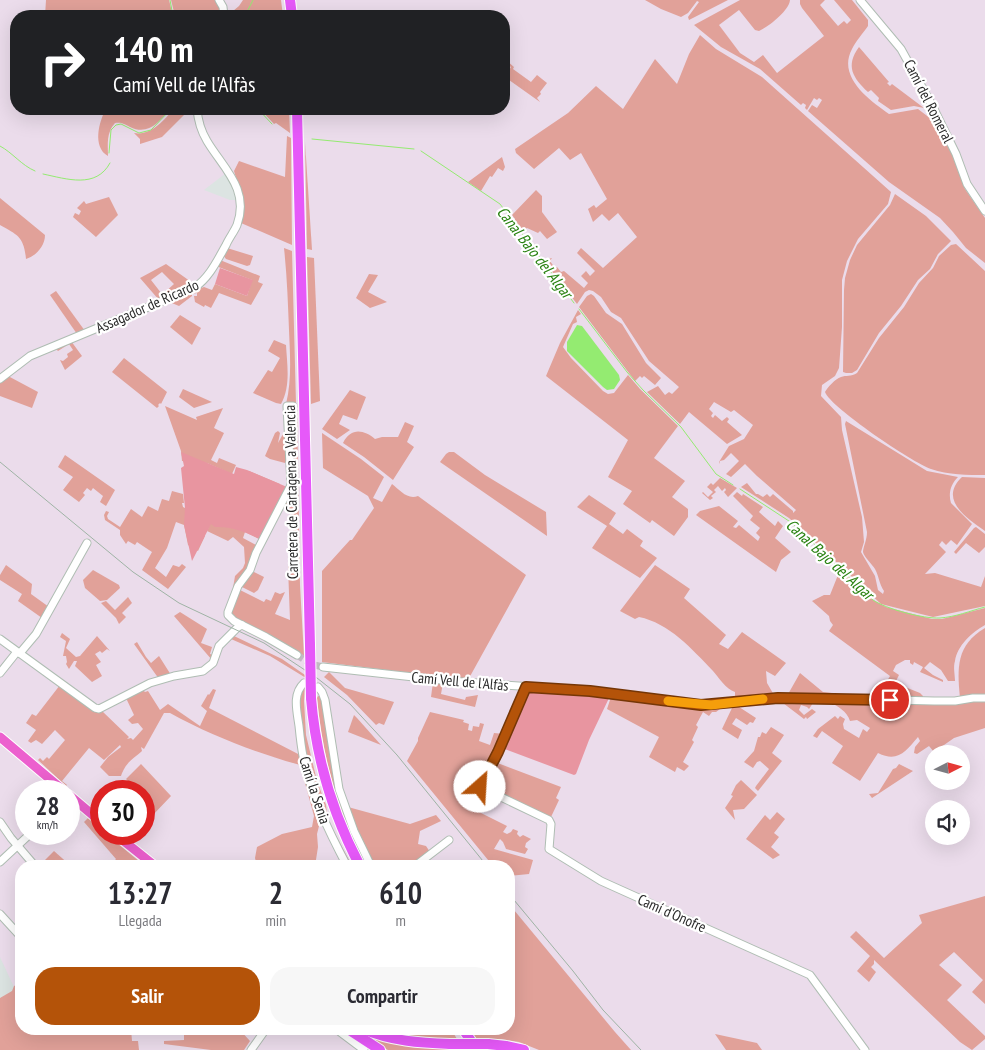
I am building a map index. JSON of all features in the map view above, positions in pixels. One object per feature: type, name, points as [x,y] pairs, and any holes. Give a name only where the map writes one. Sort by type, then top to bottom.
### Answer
[{"type":"highway","name":"Carretera de Cartagena a Valencia","points":[[297,115],[312,698],[316,738],[327,790],[340,826],[357,860]]},
{"type":"highway","points":[[357,1035],[380,1050]]},
{"type":"highway","points":[[381,1035],[402,1040],[450,1044],[488,1044],[524,1050]]},
{"type":"highway","points":[[462,1035],[471,1050]]},
{"type":"highway","points":[[467,1035],[476,1050]]},
{"type":"main road","points":[[0,737],[50,780]]},
{"type":"main road","points":[[80,805],[90,813]]},
{"type":"main road","points":[[129,845],[148,860]]},
{"type":"street","name":"Camí del Romeral","points":[[860,0],[901,49],[956,154],[967,184],[985,211]]},
{"type":"street","name":"Assagador de Ricardo","points":[[0,379],[30,356],[194,288],[209,274],[236,225],[239,214],[239,202],[237,190],[229,171],[202,133],[197,115]]},
{"type":"street","points":[[290,406],[291,485],[256,553],[250,570],[238,586],[228,615],[234,622],[297,655]]},
{"type":"street","points":[[0,673],[36,634],[87,544]]},
{"type":"street","points":[[234,622],[235,630]]},
{"type":"street","points":[[0,638],[99,709],[150,684],[174,676],[203,671],[213,662],[219,646],[242,625]]},
{"type":"street","name":"Camí Vell de l'Alfàs","points":[[323,667],[450,681],[590,691],[701,705],[778,698],[934,701],[985,698]]},
{"type":"street","name":"Camí la Senia","points":[[304,683],[297,692],[296,701],[303,757],[315,796],[330,834],[344,860]]},
{"type":"street","name":"Camí la Senia","points":[[318,687],[326,700],[339,789],[354,831],[368,860]]},
{"type":"street","name":"Camí d'Onofre","points":[[526,687],[498,752],[480,787],[549,820],[551,824],[549,849],[601,881],[810,975],[865,1050]]},
{"type":"street","points":[[0,822],[30,860]]},
{"type":"street","points":[[423,860],[449,840]]},
{"type":"street","points":[[0,862],[17,846]]},
{"type":"street","points":[[0,914],[15,930]]},
{"type":"street","points":[[251,1050],[262,1035]]},
{"type":"street","points":[[344,1035],[364,1050]]},
{"type":"shaded area","points":[[46,0],[169,0],[172,10],[45,10]]},
{"type":"shaded area","points":[[171,0],[216,0],[221,10],[174,10]]},
{"type":"shaded area","points":[[243,0],[281,0],[282,10],[234,10]]},
{"type":"shaded area","points":[[645,0],[728,0],[689,20],[688,17],[699,2],[697,1],[688,13],[681,17]]},
{"type":"shaded area","points":[[740,0],[790,0],[782,14],[759,31],[755,30],[739,10],[719,25],[740,53],[754,62],[763,55],[777,73],[824,36],[802,8],[800,0],[825,0],[820,5],[838,26],[844,21],[847,24],[851,20],[834,0],[852,0],[868,20],[868,26],[852,49],[848,59],[852,78],[865,95],[889,114],[918,109],[935,122],[938,128],[939,126],[950,148],[965,189],[985,218],[985,263],[966,248],[940,218],[889,182],[808,111],[812,105],[817,108],[822,100],[814,98],[807,110],[805,108],[806,105],[803,103],[801,105],[760,69],[721,47],[694,25]]},
{"type":"shaded area","points":[[700,35],[716,49],[762,77],[891,192],[888,204],[858,239],[847,261],[842,280],[842,327],[839,368],[835,376],[822,385],[821,396],[841,417],[842,430],[862,517],[864,542],[861,552],[875,576],[878,590],[883,594],[884,591],[874,567],[863,552],[867,532],[845,424],[846,421],[927,471],[958,477],[951,489],[951,503],[972,524],[957,545],[951,540],[946,545],[942,541],[939,545],[946,552],[925,574],[935,573],[981,587],[985,576],[985,606],[933,617],[881,604],[789,518],[741,487],[747,483],[756,494],[763,497],[767,494],[770,497],[773,494],[793,513],[796,510],[745,464],[731,477],[726,474],[739,461],[731,453],[724,460],[720,461],[719,464],[719,462],[729,446],[744,439],[753,425],[734,410],[731,412],[714,402],[709,409],[713,413],[711,416],[713,418],[715,415],[722,421],[727,417],[729,419],[727,422],[742,435],[727,444],[689,412],[680,424],[647,392],[658,386],[665,395],[669,392],[672,394],[679,387],[649,361],[621,318],[611,312],[601,297],[589,290],[585,292],[577,304],[561,283],[563,280],[556,277],[544,260],[552,258],[550,261],[555,268],[557,267],[561,272],[564,271],[584,288],[588,283],[581,276],[586,271],[590,276],[595,271],[577,253],[581,248],[603,268],[637,237],[618,213],[609,221],[602,214],[593,222],[588,209],[594,205],[596,208],[607,199],[581,153],[570,160],[559,148],[534,169],[516,153],[515,149],[568,113],[596,86],[623,109],[655,59],[677,84],[689,54]]},
{"type":"shaded area","points":[[859,47],[889,82],[887,83],[890,86],[892,84],[924,108],[914,106],[891,110],[878,101],[879,98],[871,90],[868,92],[858,82],[852,66],[852,60]]},
{"type":"shaded area","points":[[510,64],[514,67],[513,69],[531,82],[537,75],[547,83],[537,98],[540,102],[510,81]]},
{"type":"shaded area","points":[[103,115],[164,115],[153,126],[142,130],[115,123],[109,135],[108,156],[103,152],[98,140]]},
{"type":"shaded area","points":[[168,115],[184,115],[162,137],[140,144],[140,139],[134,133],[146,132],[161,123]]},
{"type":"shaded area","points":[[266,115],[289,115],[290,133],[276,123],[274,124]]},
{"type":"shaded area","points":[[287,136],[291,138],[292,245],[241,223],[237,181],[234,171],[239,161],[285,177]]},
{"type":"shaded area","points":[[305,142],[312,250],[307,249]]},
{"type":"shaded area","points":[[502,157],[505,167],[503,171],[498,168],[492,177],[490,176],[481,191],[468,182]]},
{"type":"shaded area","points":[[226,173],[236,200],[230,200],[204,190]]},
{"type":"shaded area","points":[[536,190],[542,196],[542,212],[557,232],[547,239],[540,231],[538,233],[527,228],[522,232],[513,221],[515,219],[512,215]]},
{"type":"shaded area","points":[[895,194],[926,216],[951,241],[938,254],[930,269],[918,280],[901,306],[879,333],[857,370],[852,373],[846,373],[843,372],[845,278],[857,245],[890,205]]},
{"type":"shaded area","points":[[109,197],[118,215],[96,237],[73,217],[75,213],[79,215],[81,211],[77,208],[84,201],[86,204]]},
{"type":"shaded area","points":[[0,198],[45,235],[42,247],[30,258],[26,259],[22,241],[11,231],[0,225]]},
{"type":"shaded area","points":[[956,244],[985,271],[985,475],[944,472],[921,465],[841,410],[825,392],[839,378],[857,373],[879,338],[904,307],[919,283],[933,268],[939,256],[951,245]]},
{"type":"shaded area","points":[[227,248],[253,256],[250,265],[247,266],[226,259],[223,255]]},
{"type":"shaded area","points":[[284,248],[292,251],[296,404],[286,404],[290,376],[290,358]]},
{"type":"shaded area","points":[[307,257],[314,258],[320,401],[311,404]]},
{"type":"shaded area","points":[[220,260],[260,276],[258,282],[263,284],[251,305],[219,293],[211,308],[205,305],[204,307],[195,302],[194,296],[197,296],[197,293],[192,294],[179,306],[167,301],[204,287],[212,290],[215,284],[247,296],[252,280],[216,266]]},
{"type":"shaded area","points":[[166,264],[194,284],[167,297],[165,292],[174,284],[162,272],[151,280],[165,298],[159,300],[140,278]]},
{"type":"shaded area","points":[[220,268],[253,280],[247,296],[215,284]]},
{"type":"shaded area","points":[[369,274],[378,275],[368,292],[387,302],[370,308],[356,298]]},
{"type":"shaded area","points":[[56,291],[85,331],[77,334],[50,295]]},
{"type":"shaded area","points":[[591,294],[606,313],[622,324],[646,363],[661,378],[655,385],[644,376],[642,378],[640,376],[635,381],[579,307],[587,296]]},
{"type":"shaded area","points":[[578,310],[581,314],[576,317],[577,322],[573,324],[563,347],[571,358],[608,394],[614,393],[628,375],[678,426],[654,458],[685,481],[672,497],[688,509],[688,517],[674,536],[652,520],[650,523],[623,504],[632,491],[608,477],[628,440],[546,376],[560,343]]},
{"type":"shaded area","points":[[180,315],[201,328],[192,345],[170,327]]},
{"type":"shaded area","points":[[577,325],[582,326],[619,375],[620,380],[614,389],[607,390],[603,387],[567,351],[567,342]]},
{"type":"shaded area","points":[[274,340],[286,345],[287,382],[281,404],[253,393],[268,370],[272,372],[280,358],[268,351]]},
{"type":"shaded area","points":[[71,341],[82,356],[65,370],[60,360],[63,361],[68,357],[67,354],[73,350],[69,344],[58,351],[56,349]]},
{"type":"shaded area","points":[[124,358],[167,392],[157,408],[112,372]]},
{"type":"shaded area","points":[[8,376],[38,392],[32,408],[0,396],[0,383]]},
{"type":"shaded area","points":[[183,389],[212,402],[194,408],[179,397]]},
{"type":"shaded area","points":[[350,390],[366,397],[357,420],[343,415],[339,424],[350,430],[337,439],[322,429]]},
{"type":"shaded area","points":[[165,406],[197,420],[196,417],[223,408],[214,428],[224,433],[211,460],[217,463],[219,458],[236,465],[232,474],[207,463],[182,461],[181,451]]},
{"type":"shaded area","points":[[297,408],[300,585],[304,656],[232,616],[231,608],[240,590],[264,602],[266,599],[271,601],[275,592],[280,594],[285,592],[275,614],[290,620],[288,567],[292,549],[293,529],[291,511],[282,507],[291,490],[291,412]]},
{"type":"shaded area","points":[[405,422],[414,426],[407,442],[414,447],[393,480],[343,443],[354,432],[362,432],[375,439],[398,437]]},
{"type":"shaded area","points":[[278,431],[280,433],[278,443],[283,434],[286,434],[288,457],[285,463],[265,456],[275,433]]},
{"type":"shaded area","points":[[322,433],[384,477],[373,498],[382,502],[392,484],[407,496],[418,496],[526,575],[468,680],[322,662],[322,571],[352,540],[374,508],[368,496],[323,468]]},
{"type":"shaded area","points":[[181,452],[234,474],[236,467],[287,487],[261,540],[239,530],[215,527],[211,524],[192,561],[184,525],[185,508],[181,468],[184,466]]},
{"type":"shaded area","points":[[449,452],[454,452],[485,475],[546,512],[547,536],[440,462]]},
{"type":"shaded area","points":[[65,455],[115,490],[106,506],[100,502],[103,496],[93,488],[91,491],[87,488],[83,493],[85,495],[79,502],[63,490],[73,477],[58,467]]},
{"type":"shaded area","points":[[249,471],[280,484],[261,540],[245,532],[243,538],[258,546],[249,568],[232,594],[235,576],[245,563],[244,547],[233,537],[228,541],[207,531],[211,522]]},
{"type":"shaded area","points":[[962,477],[985,478],[985,531],[963,514],[954,501],[955,485]]},
{"type":"shaded area","points":[[720,478],[737,488],[728,497],[724,492],[725,488],[722,491],[718,486],[714,490],[716,492],[711,496],[713,498],[710,500],[702,493],[708,497],[713,492],[707,487],[711,483],[713,485]]},
{"type":"shaded area","points":[[172,491],[183,494],[184,503],[182,503],[185,508],[185,523],[205,536],[198,551],[188,545],[184,525],[176,522],[167,548],[155,568],[166,577],[173,565],[179,567],[182,564],[186,567],[168,589],[142,570],[152,552],[137,542],[135,545],[128,541],[126,544],[120,535],[120,530],[105,520],[104,515],[106,511],[109,512],[108,519],[120,527],[131,509],[142,517],[148,506],[158,511],[162,499],[169,501]]},
{"type":"shaded area","points":[[737,492],[763,507],[759,512],[775,526],[778,521],[783,526],[775,538],[791,552],[781,560],[776,572],[696,515],[700,511],[719,506],[738,521],[733,527],[736,528],[739,525],[758,541],[760,537],[756,533],[760,528],[750,520],[753,516],[733,496]]},
{"type":"shaded area","points":[[589,495],[616,513],[609,524],[623,534],[627,529],[643,541],[640,546],[657,558],[640,578],[592,548],[607,526],[577,507]]},
{"type":"shaded area","points":[[976,527],[985,534],[985,547],[979,553],[966,543],[956,554],[954,552]]},
{"type":"shaded area","points":[[6,565],[32,584],[31,594],[49,607],[42,618],[18,601],[22,594],[0,580],[0,575]]},
{"type":"shaded area","points":[[655,565],[690,589],[684,598],[726,635],[719,644],[728,649],[742,632],[786,663],[775,676],[766,671],[767,683],[774,695],[735,700],[735,692],[726,686],[688,646],[670,631],[650,620],[639,617],[635,619],[620,611]]},
{"type":"shaded area","points":[[93,570],[119,585],[120,588],[107,600],[100,601],[85,588],[83,580]]},
{"type":"shaded area","points":[[840,570],[873,600],[886,607],[932,619],[942,619],[985,608],[985,625],[966,640],[956,655],[954,666],[955,681],[948,681],[941,670],[930,662],[924,668],[943,680],[943,682],[920,672],[923,667],[914,662],[913,665],[910,663],[910,660],[905,660],[896,665],[893,671],[899,675],[895,683],[923,696],[923,698],[908,699],[886,683],[890,676],[829,631],[833,625],[829,616],[812,601],[824,595],[830,595]]},
{"type":"shaded area","points":[[252,571],[264,577],[258,590],[254,593],[242,587]]},
{"type":"shaded area","points":[[128,597],[132,603],[122,613],[126,617],[119,624],[116,618],[101,603],[106,601],[115,610]]},
{"type":"shaded area","points":[[180,612],[207,629],[201,643],[212,647],[210,654],[213,655],[212,660],[174,616]]},
{"type":"shaded area","points":[[985,628],[985,696],[960,698],[960,658],[968,642]]},
{"type":"shaded area","points":[[62,633],[70,639],[66,648],[76,657],[80,656],[97,636],[110,651],[107,649],[102,653],[100,651],[95,654],[101,662],[96,665],[102,676],[92,682],[75,666],[77,661],[74,661],[69,669],[66,664],[66,656],[63,656],[66,641],[60,637]]},
{"type":"shaded area","points":[[234,636],[282,659],[305,675],[306,678],[270,656],[231,639]]},
{"type":"shaded area","points":[[137,642],[151,663],[159,656],[171,675],[159,679],[134,644]]},
{"type":"shaded area","points":[[329,672],[345,688],[394,702],[384,725],[379,723],[376,725],[347,695],[324,677]]},
{"type":"shaded area","points":[[800,673],[823,692],[849,695],[848,698],[787,696]]},
{"type":"shaded area","points":[[433,682],[443,683],[441,694],[465,700],[466,697],[478,695],[475,707],[431,697]]},
{"type":"shaded area","points":[[60,685],[102,711],[129,737],[127,739],[131,738],[133,740],[143,729],[138,723],[132,724],[128,720],[134,715],[126,698],[142,689],[145,692],[148,691],[160,710],[168,704],[200,726],[207,711],[201,706],[208,694],[213,689],[216,690],[209,708],[300,755],[320,822],[317,834],[318,847],[316,860],[256,860],[255,858],[257,847],[282,834],[312,827],[314,816],[300,765],[233,743],[170,713],[164,713],[144,749],[141,747],[142,751],[127,764],[121,776],[109,776],[100,767],[108,757],[121,747],[120,745],[104,760],[89,748],[63,780],[60,780],[38,760],[40,758],[43,761],[47,757],[49,759],[65,740],[55,730],[42,744],[36,740],[31,743],[28,741],[36,730],[26,723],[32,714],[36,716]]},
{"type":"shaded area","points":[[305,685],[306,735],[317,781],[326,805],[328,820],[349,860],[345,860],[320,802],[313,781],[302,738],[300,690]]},
{"type":"shaded area","points":[[527,691],[564,691],[610,696],[589,740],[576,774],[574,775],[502,748]]},
{"type":"shaded area","points":[[318,696],[323,697],[335,782],[367,860],[364,860],[347,826],[333,785],[323,742]]},
{"type":"shaded area","points":[[611,697],[705,709],[724,706],[716,712],[712,712],[709,716],[703,712],[696,725],[698,727],[692,740],[694,742],[683,762],[689,766],[684,771],[677,767],[675,772],[649,757],[659,737],[607,709]]},
{"type":"shaded area","points":[[779,700],[813,703],[809,709],[801,705],[799,710],[804,715],[812,709],[816,712],[807,719],[806,717],[804,719]]},
{"type":"shaded area","points":[[829,701],[934,705],[985,702],[985,728],[954,738],[944,745],[925,745],[925,749],[917,754],[914,753],[915,747],[920,741],[918,737],[905,751],[896,756],[885,756],[878,753],[860,781],[832,763],[843,746],[822,731],[817,738],[813,736],[818,729],[835,716],[838,719],[840,716],[845,719],[844,729],[859,738],[863,729],[867,732],[870,728],[857,720],[850,721],[839,707]]},
{"type":"shaded area","points":[[736,705],[756,718],[753,723],[750,722],[747,725],[736,718],[732,724],[742,730],[738,739],[722,729],[732,708]]},
{"type":"shaded area","points":[[430,712],[464,720],[463,722],[469,724],[468,730],[472,731],[473,726],[479,727],[480,723],[484,724],[479,741],[490,745],[494,733],[504,734],[479,785],[474,801],[477,802],[475,810],[507,826],[503,832],[507,834],[513,829],[518,831],[517,834],[520,837],[523,835],[531,839],[526,843],[525,847],[528,849],[525,854],[506,849],[500,839],[494,849],[533,860],[529,874],[515,875],[515,860],[488,860],[407,761]]},
{"type":"shaded area","points":[[354,715],[357,718],[381,745],[348,732]]},
{"type":"shaded area","points":[[771,727],[784,735],[772,753],[782,761],[758,791],[755,788],[756,786],[769,769],[760,761],[753,768],[744,762],[754,751],[758,737],[760,737],[762,732],[766,734]]},
{"type":"shaded area","points":[[495,762],[561,787],[556,798],[559,800],[551,817],[483,787]]},
{"type":"shaded area","points":[[141,764],[171,796],[155,813],[155,780],[126,779]]},
{"type":"shaded area","points":[[899,764],[913,771],[872,798],[869,794],[878,793],[893,769]]},
{"type":"shaded area","points":[[741,780],[757,795],[744,809],[733,810],[735,820],[725,808],[733,796],[731,795],[736,785]]},
{"type":"shaded area","points":[[348,807],[410,824],[436,815],[441,821],[420,831],[418,844],[426,846],[430,852],[420,860],[371,860]]},
{"type":"shaded area","points":[[777,812],[785,819],[774,833],[779,837],[771,847],[780,855],[773,859],[746,839],[765,815],[770,820]]},
{"type":"shaded area","points":[[88,818],[90,820],[90,829],[84,822]]},
{"type":"shaded area","points":[[104,845],[119,845],[138,860],[115,860]]},
{"type":"shaded area","points":[[54,851],[64,860],[45,860]]},
{"type":"shaded area","points":[[985,896],[985,1004],[972,992],[983,980],[954,952],[939,965],[962,985],[947,1000],[985,1036],[985,1039],[972,1050],[960,1042],[874,960],[874,964],[871,967],[876,972],[869,982],[857,971],[870,956],[850,937],[856,931],[884,958],[922,923],[919,915]]},
{"type":"shaded area","points":[[515,911],[631,1050],[539,1050],[519,1042],[501,1039],[475,1039],[472,1035],[515,1035]]},
{"type":"shaded area","points":[[0,957],[15,989],[15,1005],[0,1013]]},
{"type":"shaded area","points":[[14,986],[15,1035],[132,1035],[132,1041],[138,1041],[139,1050],[0,1050],[0,998],[12,991]]},
{"type":"shaded area","points":[[715,1034],[757,1043],[762,1050],[726,1050]]},
{"type":"shaded area","points":[[184,1035],[244,1035],[250,1041],[244,1050],[211,1050],[164,1044],[164,1041],[184,1040]]},
{"type":"shaded area","points":[[365,1035],[380,1035],[462,1048],[463,1050],[388,1050]]},
{"type":"shaded area","points":[[401,1035],[455,1035],[457,1039],[426,1038]]},
{"type":"waterway","name":"Canal Bajo del Algar","points":[[170,0],[172,10]]},
{"type":"waterway","points":[[248,10],[253,0]]},
{"type":"waterway","points":[[109,153],[111,130],[116,125],[121,124],[139,133],[151,130],[165,115]]},
{"type":"waterway","name":"Canal Bajo del Algar","points":[[264,115],[272,124]]},
{"type":"waterway","name":"Canal Bajo del Algar","points":[[312,139],[414,149]]},
{"type":"waterway","points":[[0,146],[25,166],[35,171]]},
{"type":"waterway","name":"Canal Bajo del Algar","points":[[421,151],[500,204],[574,303]]},
{"type":"waterway","points":[[43,174],[71,180],[89,179],[104,171],[110,163]]},
{"type":"waterway","name":"Canal Bajo del Algar","points":[[579,309],[627,372],[681,427],[716,474],[733,485]]},
{"type":"waterway","name":"Canal Bajo del Algar","points":[[740,489],[792,523],[873,600],[887,607],[905,613],[933,618],[951,616],[985,607]]},
{"type":"tunnel","points":[[297,655],[311,664],[323,667]]},
{"type":"tram line","points":[[0,462],[133,572],[179,603],[264,643],[317,678],[350,704],[397,755],[482,860]]},
{"type":"tram line","points":[[515,901],[603,1010],[641,1050]]},
{"type":"slow traffic","points":[[668,701],[711,705],[763,699]]},
{"type":"route","points":[[480,787],[498,752],[526,687],[590,691],[701,705],[778,698],[890,700]]}]
